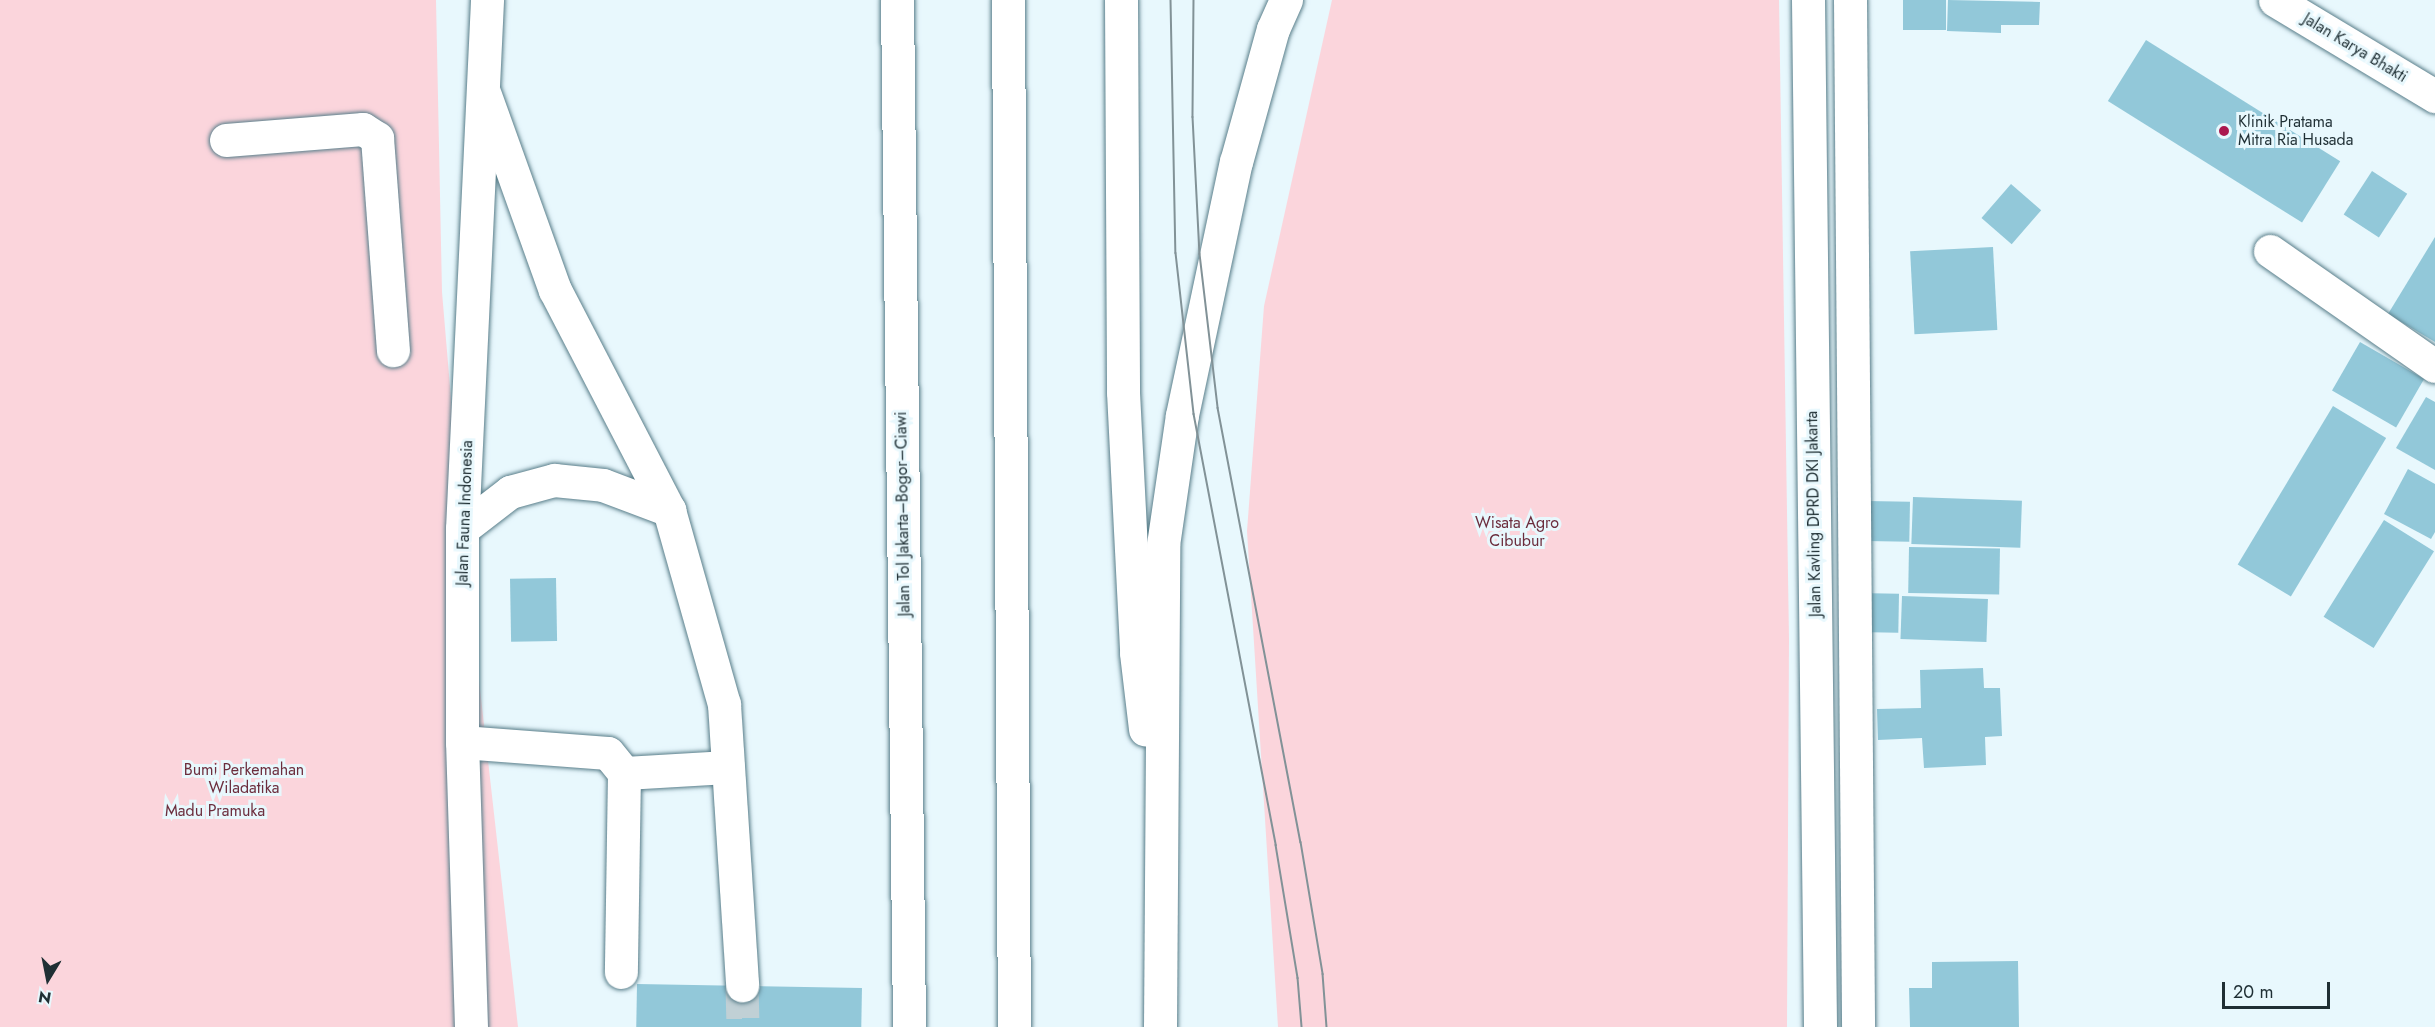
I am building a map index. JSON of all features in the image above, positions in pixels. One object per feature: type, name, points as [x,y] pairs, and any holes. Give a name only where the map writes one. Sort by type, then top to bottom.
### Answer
[{"type":"main road","name":"Jalan Fauna Indonesia","points":[[471,1027],[462,742],[462,530],[485,94],[487,0]]},
{"type":"main road","name":"Jalan Tol Jakarta–Bogor–Ciawi","points":[[897,0],[909,1027]]},
{"type":"main road","points":[[1008,0],[1014,1027]]},
{"type":"main road","points":[[1121,0],[1123,392],[1136,653],[1163,895]]},
{"type":"main road","points":[[1160,1027],[1163,895],[1163,545],[1182,415],[1236,162],[1273,29],[1286,0]]},
{"type":"main road","name":"Jalan Kavling DPRD DKI Jakarta","points":[[1808,0],[1820,1027]]},
{"type":"main road","points":[[1850,0],[1858,1027]]},
{"type":"main road","name":"Jalan Karya Bhakti","points":[[2275,0],[2435,96]]},
{"type":"main road","points":[[485,94],[555,290],[669,510],[724,704],[742,985]]},
{"type":"main road","points":[[226,140],[363,129],[377,138],[393,350]]},
{"type":"main road","points":[[2270,251],[2435,366]]},
{"type":"main road","points":[[462,530],[510,492],[554,480],[603,485],[669,510]]},
{"type":"main road","points":[[462,742],[608,753],[624,773],[621,972]]},
{"type":"main road","points":[[624,773],[728,766]]},
{"type":"main road","points":[[1161,954],[1173,1027]]},
{"type":"green space","name":"Bumi Perkemahan Wiladatika","points":[[0,0],[436,0],[442,292],[462,529],[518,1027],[0,1027]]},
{"type":"green space","name":"Wisata Agro Cibubur","points":[[1332,0],[1779,0],[1789,639],[1787,1027],[1278,1027],[1247,531],[1264,306]]},
{"type":"building","points":[[1903,0],[1946,0],[1946,30],[1903,30]]},
{"type":"building","points":[[1948,0],[2040,2],[2039,25],[2001,25],[2001,33],[1947,31]]},
{"type":"building","name":"Klinik Pratama Mitra Ria Husada","points":[[2146,40],[2340,161],[2302,222],[2108,101]]},
{"type":"building","points":[[2372,171],[2407,194],[2379,237],[2344,215]]},
{"type":"building","points":[[2011,184],[2041,210],[2012,244],[1981,218]]},
{"type":"building","points":[[2435,237],[2435,342],[2388,314]]},
{"type":"building","points":[[1993,247],[1997,330],[1914,334],[1910,251]]},
{"type":"building","points":[[2360,342],[2424,379],[2396,427],[2332,390]]},
{"type":"building","points":[[2426,397],[2435,402],[2435,470],[2396,448]]},
{"type":"building","points":[[2333,406],[2386,438],[2291,597],[2238,565]]},
{"type":"building","points":[[2408,469],[2435,484],[2435,532],[2431,539],[2384,514]]},
{"type":"building","points":[[1913,497],[2022,501],[2020,548],[1911,544]]},
{"type":"building","points":[[1867,501],[1910,502],[1909,542],[1866,541]]},
{"type":"building","points":[[2384,520],[2434,551],[2374,648],[2324,617]]},
{"type":"building","points":[[1909,547],[2000,549],[1999,595],[1908,593]]},
{"type":"building","points":[[556,578],[557,641],[511,642],[510,579]]},
{"type":"building","points":[[1857,593],[1899,594],[1898,633],[1856,632]]},
{"type":"building","points":[[1902,596],[1988,599],[1986,642],[1900,639]]},
{"type":"building","points":[[1983,668],[1984,688],[2000,688],[2002,736],[1985,737],[1986,765],[1924,768],[1922,738],[1878,740],[1877,709],[1921,708],[1920,670]]},
{"type":"building","points":[[2018,961],[2019,1027],[1910,1027],[1909,988],[1932,988],[1932,962]]},
{"type":"building","points":[[637,984],[862,988],[861,1027],[636,1027]]},
{"type":"tunnel","points":[[742,985],[743,1027]]},
{"type":"tram line","points":[[1171,0],[1176,253],[1194,414],[1276,845],[1298,978],[1302,1027]]},
{"type":"tram line","points":[[1194,0],[1193,117],[1200,254],[1218,408],[1301,842],[1323,974],[1327,1027]]},
{"type":"place","name":"Klinik Pratama Mitra Ria Husada","points":[[2224,131]]},
{"type":"park label","name":"Madu Pramuka","points":[[215,811]]}]
